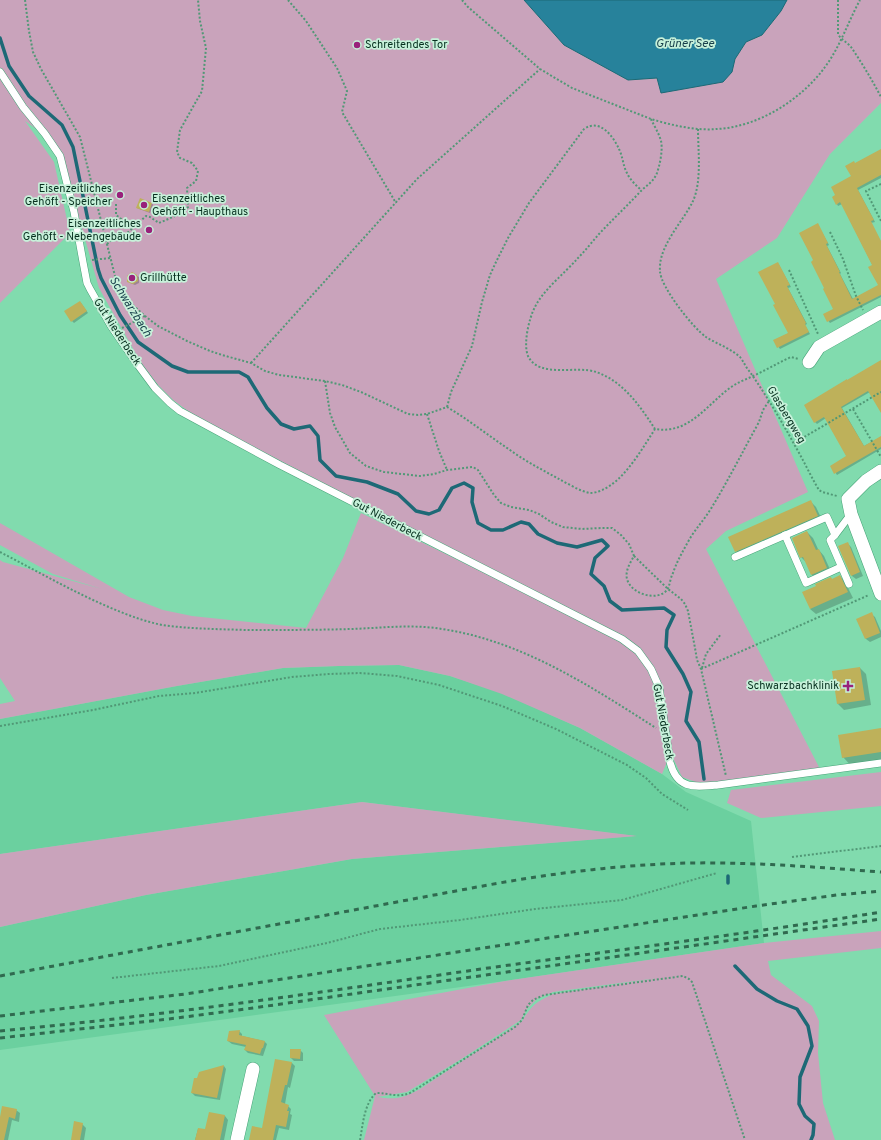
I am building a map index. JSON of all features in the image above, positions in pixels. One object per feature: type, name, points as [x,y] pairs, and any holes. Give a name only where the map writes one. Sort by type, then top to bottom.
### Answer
[{"type":"street","points":[[809,362],[819,347],[823,344],[881,312]]},
{"type":"street","points":[[880,592],[851,514],[848,499],[866,481],[881,472]]},
{"type":"street","points":[[237,1140],[253,1070]]},
{"type":"lane","name":"Gut Niederbeck","points":[[0,72],[20,103],[45,134],[60,156],[74,212],[87,283],[90,289],[107,319],[135,361],[155,388],[180,411],[280,465],[622,639],[638,651],[651,669],[659,687],[672,771],[681,782],[691,786],[701,787],[881,763]]},
{"type":"lane","points":[[849,584],[830,540],[851,514]]},
{"type":"lane","points":[[735,557],[827,517],[835,535]]},
{"type":"lane","points":[[785,535],[806,583],[841,567]]},
{"type":"path","points":[[25,0],[28,31],[34,52],[41,69],[80,137],[115,276],[125,298],[158,326],[187,341],[222,355],[251,363],[265,371],[279,375],[325,381],[361,392],[408,414],[427,414],[447,407]]},
{"type":"path","points":[[107,244],[114,238],[125,235],[146,216],[159,223],[182,213],[188,207],[187,188],[196,181],[198,171],[192,163],[180,158],[177,152],[180,130],[202,91],[206,48],[200,21],[198,0]]},
{"type":"path","points":[[288,0],[306,21],[337,68],[347,91],[342,112],[396,203]]},
{"type":"path","points":[[462,0],[468,7],[540,69],[572,88],[651,119],[698,128],[718,129],[753,121],[796,97],[825,67],[842,38],[860,0]]},
{"type":"path","points":[[838,0],[839,37],[846,41],[859,58],[881,97]]},
{"type":"path","points":[[251,363],[417,179],[540,69]]},
{"type":"path","points":[[651,119],[661,142],[661,156],[654,179],[641,190],[600,233],[578,259],[555,282],[536,306],[530,322],[526,349],[528,357],[536,365],[545,368],[595,371],[612,379],[627,392],[656,429],[661,430],[677,429],[700,415],[730,388],[791,357],[809,362]]},
{"type":"path","points":[[447,407],[451,392],[472,346],[490,275],[499,256],[529,203],[584,129],[588,126],[600,126],[610,135],[620,150],[627,173],[641,190]]},
{"type":"path","name":"Glasbergweg","points":[[698,128],[697,184],[693,200],[664,251],[660,264],[662,281],[669,293],[695,327],[704,336],[733,352],[739,357],[769,401],[794,443],[819,490],[848,499]]},
{"type":"path","points":[[881,184],[866,191],[881,221]]},
{"type":"path","points":[[116,204],[116,215],[133,228]]},
{"type":"path","points":[[830,232],[843,259],[856,296],[868,320]]},
{"type":"path","points":[[90,261],[110,258]]},
{"type":"path","points":[[789,270],[823,344]]},
{"type":"path","points":[[121,329],[145,316]]},
{"type":"path","points":[[325,381],[330,414],[335,427],[350,453],[366,466],[384,472],[406,476],[420,476],[447,470],[473,467],[478,470],[501,503],[511,507],[529,510],[563,527],[582,529],[612,528],[621,535],[629,544],[634,556],[668,589],[681,599],[688,611],[694,648],[701,669],[727,784]]},
{"type":"path","points":[[794,443],[881,392]]},
{"type":"path","points":[[634,556],[628,568],[627,578],[631,587],[638,592],[650,596],[655,596],[668,589],[672,574],[689,540],[694,531],[708,514],[722,490],[769,401]]},
{"type":"path","points":[[447,407],[470,421],[510,451],[572,486],[590,493],[603,490],[623,474],[656,429]]},
{"type":"path","points":[[852,409],[881,457]]},
{"type":"path","points":[[427,414],[447,470]]},
{"type":"path","points":[[0,552],[63,586],[123,614],[160,624],[194,629],[304,630],[400,627],[440,628],[464,634],[504,645],[546,662],[605,695],[665,733]]},
{"type":"path","points":[[701,669],[880,592]]},
{"type":"path","points":[[701,669],[706,654],[721,634]]},
{"type":"path","points":[[0,726],[93,710],[159,696],[195,693],[292,677],[360,673],[396,676],[439,685],[502,706],[556,729],[627,765],[646,778],[662,794],[688,810]]},
{"type":"path","points":[[792,857],[881,846]]},
{"type":"path","points":[[112,978],[219,966],[327,943],[380,929],[460,920],[535,909],[622,900],[717,873]]},
{"type":"path","points":[[360,1140],[368,1104],[370,1098],[376,1092],[395,1096],[410,1093],[515,1027],[522,1020],[528,1005],[534,1000],[544,995],[683,976],[692,982],[745,1140]]},
{"type":"shaded area","points":[[0,0],[524,0],[564,45],[628,80],[657,78],[661,93],[732,72],[735,59],[746,42],[762,35],[781,11],[787,0],[881,0],[881,103],[830,154],[777,238],[716,279],[808,492],[726,531],[706,549],[820,769],[701,784],[682,777],[674,760],[660,686],[640,650],[218,428],[192,414],[173,400],[158,385],[141,363],[99,288],[75,204],[54,141],[25,121],[54,162],[70,233],[0,303]]},
{"type":"shaded area","points":[[361,513],[624,643],[636,653],[648,669],[655,687],[667,762],[662,774],[580,728],[502,694],[450,676],[399,665],[283,668],[0,719],[0,704],[15,701],[0,678],[0,560],[102,589],[53,574],[0,545],[0,523],[129,597],[163,610],[192,616],[306,628],[343,558]]},
{"type":"shaded area","points":[[399,665],[450,676],[502,693],[580,728],[662,774],[686,792],[751,821],[764,943],[505,981],[0,1050],[0,927],[146,895],[352,859],[635,836],[362,802],[0,854],[0,719],[283,668]]},
{"type":"shaded area","points":[[881,772],[881,806],[761,818],[727,803],[731,790]]},
{"type":"shaded area","points":[[362,802],[637,836],[352,859],[146,895],[0,927],[0,854]]},
{"type":"shaded area","points":[[881,931],[881,948],[768,961],[771,975],[812,1006],[819,1021],[818,1053],[823,1103],[835,1140],[364,1140],[375,1096],[324,1015],[505,981],[764,943]],"holes":[[[658,978],[553,994],[535,1004],[522,1021],[420,1089],[400,1098],[377,1097],[407,1092],[521,1020],[527,1009],[537,999],[553,992]]]},
{"type":"water","name":"Grüner See","points":[[524,0],[787,0],[781,11],[762,35],[746,42],[735,59],[732,72],[723,82],[661,93],[657,78],[628,80],[564,45]]},
{"type":"building","points":[[881,149],[881,175],[857,188],[874,220],[871,221],[881,241],[881,295],[827,322],[823,314],[833,309],[811,262],[813,260],[799,233],[818,223],[828,243],[826,244],[852,299],[878,285],[868,267],[872,265],[840,202],[836,205],[832,197],[835,195],[831,187],[851,176],[845,166],[854,161],[855,163]]},
{"type":"building","name":"Eisenzeitliches Gehöft - Haupthaus","points":[[140,198],[152,203],[149,212],[136,208]]},
{"type":"building","points":[[778,262],[790,285],[787,286],[809,332],[777,348],[773,340],[788,333],[758,272]]},
{"type":"building","name":"Grillhütte","points":[[132,272],[137,275],[138,281],[133,284],[127,282],[127,276]]},
{"type":"building","points":[[80,301],[87,311],[71,322],[64,311]]},
{"type":"building","points":[[881,360],[881,413],[868,391],[841,407],[864,446],[881,436],[881,447],[834,474],[830,466],[846,456],[824,417],[814,423],[804,405]]},
{"type":"building","points":[[811,500],[818,516],[735,552],[728,537]]},
{"type":"building","points":[[807,531],[816,550],[819,549],[827,568],[811,575],[803,557],[800,558],[792,538]]},
{"type":"building","points":[[848,542],[860,572],[851,576],[838,546]]},
{"type":"building","points":[[840,575],[848,592],[810,609],[802,592],[816,586],[815,584]]},
{"type":"building","points":[[872,612],[880,633],[865,639],[856,619]]},
{"type":"building","name":"Schwarzbachklinik","points":[[860,667],[865,700],[837,704],[832,671]]},
{"type":"building","points":[[881,728],[881,752],[842,758],[838,735]]},
{"type":"building","points":[[240,1030],[239,1035],[265,1041],[260,1054],[244,1050],[246,1045],[227,1041],[229,1031]]},
{"type":"building","points":[[290,1049],[301,1049],[300,1059],[290,1058]]},
{"type":"building","points":[[275,1059],[292,1062],[287,1085],[285,1085],[281,1102],[289,1105],[286,1127],[276,1125],[273,1140],[249,1140],[252,1126],[262,1128]]},
{"type":"building","points":[[224,1065],[217,1098],[191,1093],[194,1078],[197,1078],[199,1072]]},
{"type":"building","points":[[2,1106],[17,1109],[15,1119],[9,1117],[4,1140],[0,1140],[0,1117]]},
{"type":"building","points":[[209,1112],[225,1115],[220,1140],[195,1140],[198,1128],[205,1129]]},
{"type":"building","points":[[74,1121],[83,1123],[80,1140],[71,1140]]},
{"type":"waterway","name":"Schwarzbach","points":[[0,38],[9,66],[29,96],[62,125],[73,147],[98,269],[120,315],[138,342],[172,366],[188,372],[239,372],[248,377],[267,408],[281,424],[294,429],[310,426],[318,436],[320,460],[336,476],[367,482],[398,494],[416,511],[429,514],[439,510],[452,488],[464,483],[473,488],[472,502],[478,523],[491,530],[503,530],[521,522],[529,524],[538,534],[557,543],[577,547],[602,540],[608,546],[595,558],[591,574],[604,586],[610,601],[622,610],[664,608],[674,615],[667,630],[666,647],[683,674],[691,692],[686,721],[699,742],[704,779]]},
{"type":"waterway","name":"Schwarzbach","points":[[728,876],[728,883]]},
{"type":"waterway","name":"Schwarzbach","points":[[735,966],[757,989],[777,1001],[797,1009],[808,1026],[812,1046],[800,1077],[799,1104],[805,1116],[814,1124],[811,1140]]},
{"type":"railway","points":[[0,976],[488,885],[587,870],[662,864],[736,863],[881,872]]},
{"type":"railway","points":[[0,1016],[185,994],[756,906],[837,895],[881,891]]},
{"type":"railway","points":[[0,1031],[237,1004],[729,935],[881,912]]},
{"type":"railway","points":[[0,1038],[253,1008],[881,919]]},
{"type":"place","name":"Schreitendes Tor","points":[[357,45]]},
{"type":"place","name":"Eisenzeitliches Gehöft - Speicher","points":[[120,195]]},
{"type":"place","name":"Eisenzeitliches Gehöft - Haupthaus","points":[[144,205]]},
{"type":"place","name":"Eisenzeitliches Gehöft - Nebengebäude","points":[[149,230]]},
{"type":"place","name":"Grillhütte","points":[[132,278]]},
{"type":"place","name":"Schwarzbachklinik","points":[[848,686]]}]
